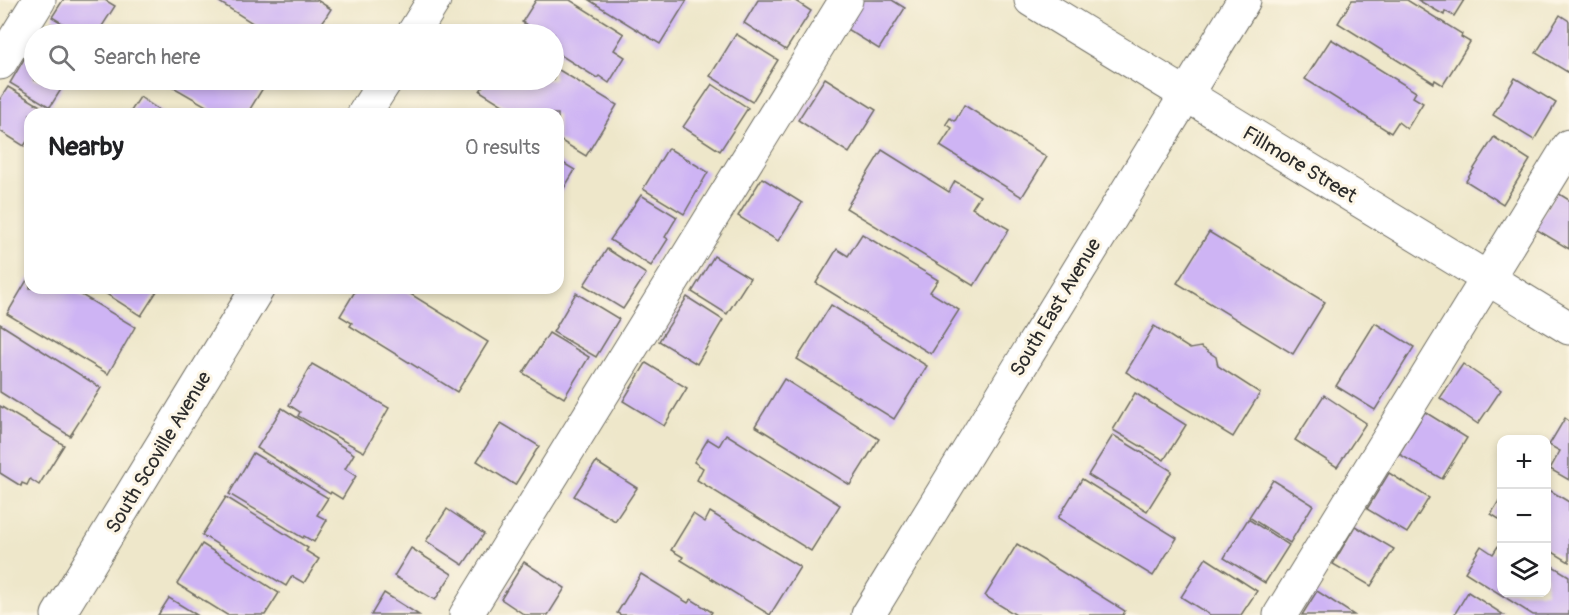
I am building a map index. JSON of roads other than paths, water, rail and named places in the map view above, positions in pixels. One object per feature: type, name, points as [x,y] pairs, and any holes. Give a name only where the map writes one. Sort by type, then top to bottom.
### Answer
[{"type":"street","points":[[24,24],[39,0]]},
{"type":"street","points":[[419,24],[434,0]]},
{"type":"street","points":[[466,615],[846,0]]},
{"type":"street","name":"Fillmore Street","points":[[1031,0],[1569,328]]},
{"type":"street","name":"South East Avenue","points":[[868,615],[1244,0]]},
{"type":"street","points":[[0,63],[24,24]]},
{"type":"street","points":[[368,108],[380,90]]},
{"type":"street","points":[[1280,615],[1569,146]]},
{"type":"street","name":"South Scoville Avenue","points":[[58,615],[254,294]]}]
